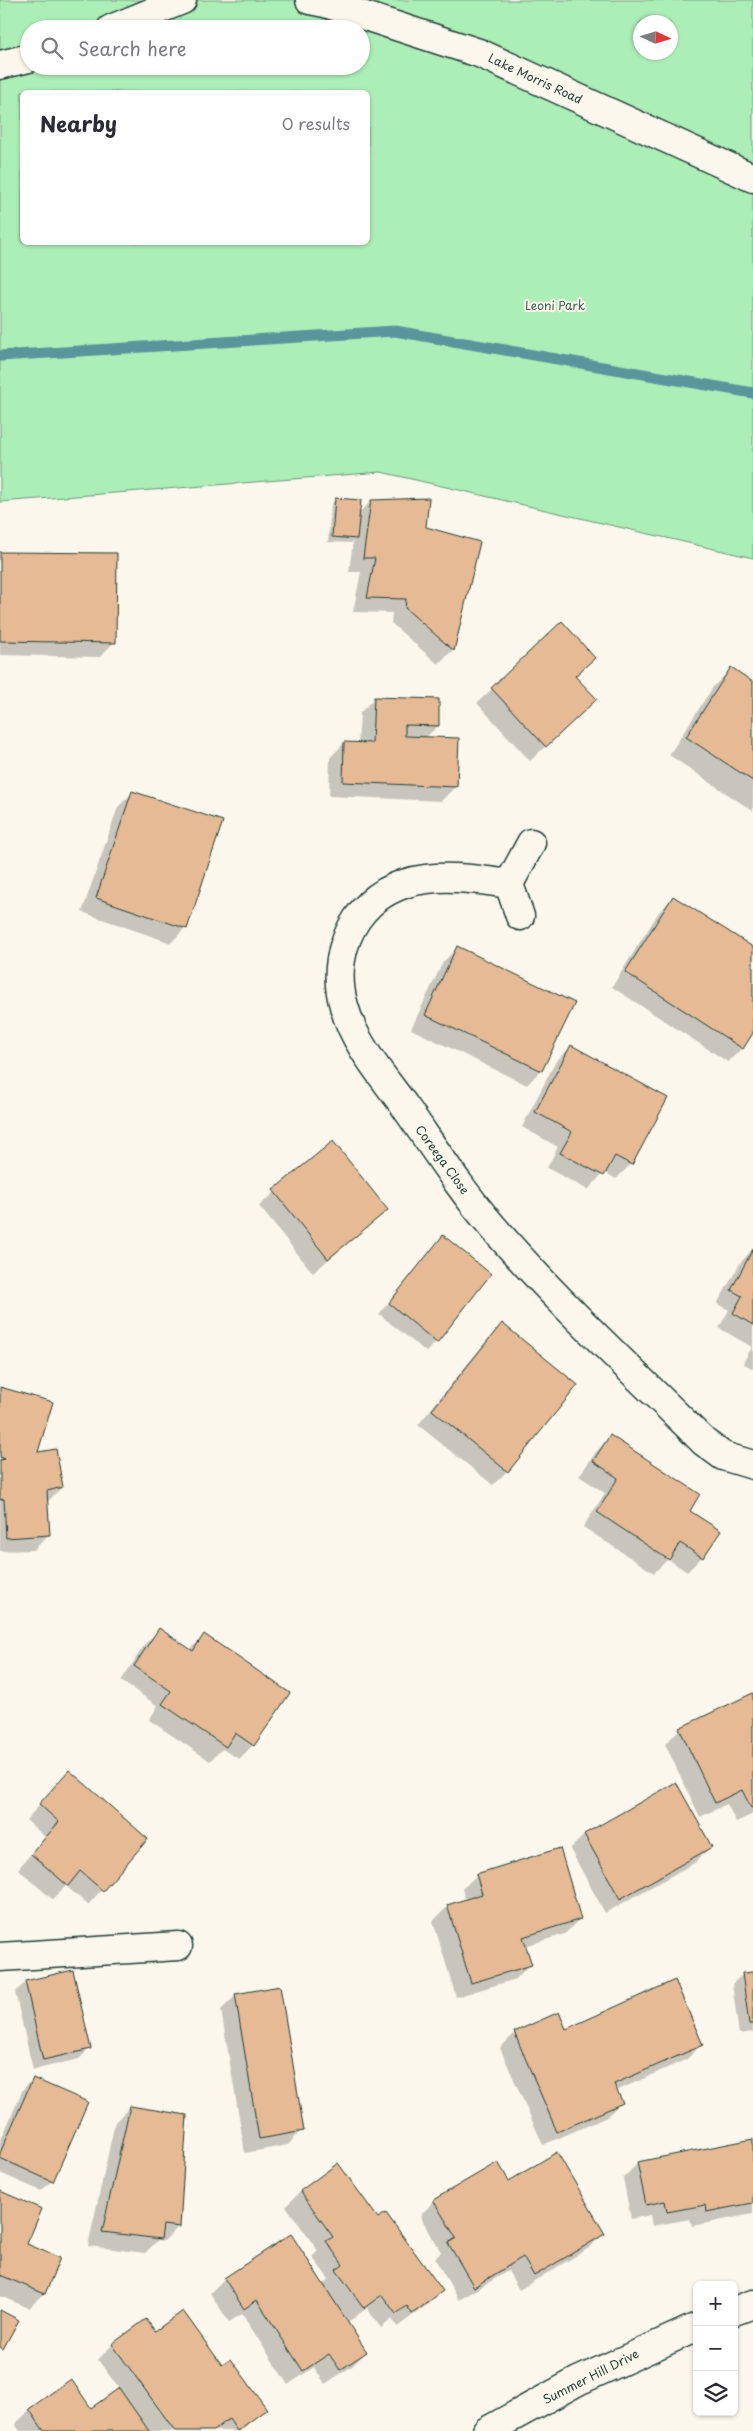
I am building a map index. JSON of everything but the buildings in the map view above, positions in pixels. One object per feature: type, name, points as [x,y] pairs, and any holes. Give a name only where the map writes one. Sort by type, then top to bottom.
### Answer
[{"type":"street","points":[[133,20],[182,0]]},
{"type":"street","name":"Lake Morris Road","points":[[310,0],[326,2],[479,53],[753,178]]},
{"type":"street","points":[[0,65],[20,60]]},
{"type":"street","points":[[520,916],[509,884],[531,843]]},
{"type":"street","name":"Coreega Close","points":[[509,884],[442,877],[412,882],[388,891],[366,907],[351,928],[342,952],[339,977],[343,1006],[355,1036],[459,1184],[491,1225],[520,1257],[704,1442],[723,1456],[753,1465]]},
{"type":"street","points":[[0,1957],[178,1946]]},
{"type":"street","points":[[738,2310],[753,2304]]},
{"type":"street","name":"Summer Hill Drive","points":[[487,2431],[578,2381],[693,2329]]},
{"type":"green space","name":"Leoni Park","points":[[0,0],[753,0],[753,558],[381,472],[0,502]]},
{"type":"waterway","points":[[0,356],[395,331],[753,393]]}]
